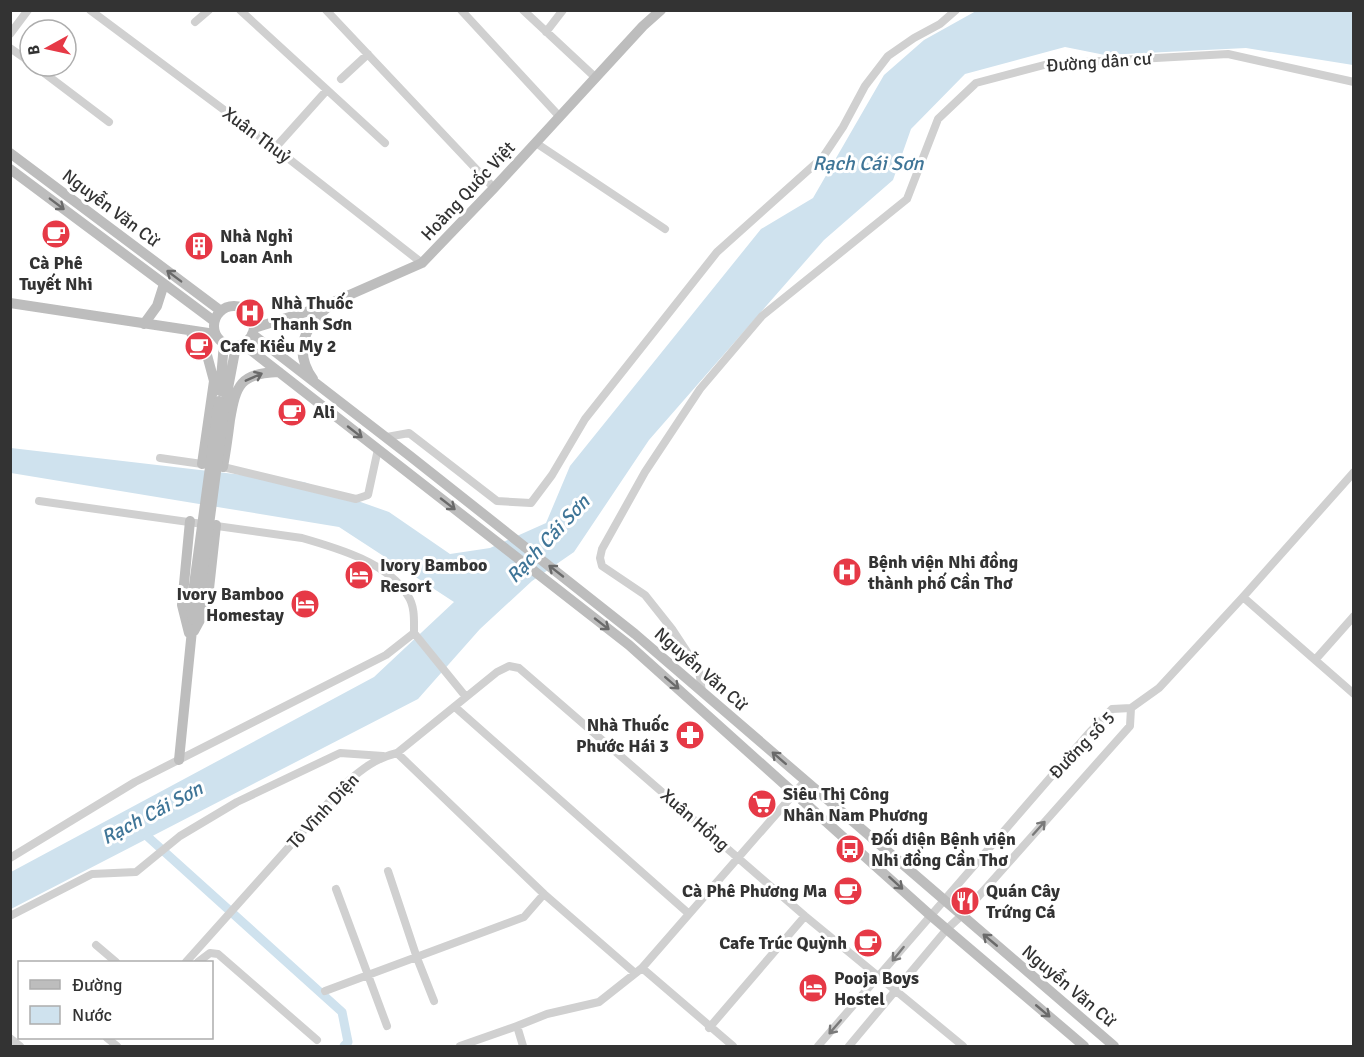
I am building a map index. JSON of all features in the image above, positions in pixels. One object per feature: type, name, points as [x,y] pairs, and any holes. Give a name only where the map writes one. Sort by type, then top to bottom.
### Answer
[{"type":"main road","name":"Hoàng Quốc Việt","points":[[253,331],[334,301],[422,263],[661,10]]},
{"type":"main road","name":"Nguyễn Văn Cừ","points":[[10,153],[221,311]]},
{"type":"main road","name":"Nguyễn Văn Cừ","points":[[10,169],[214,321]]},
{"type":"main road","points":[[144,324],[157,306],[164,284]]},
{"type":"main road","points":[[317,384],[310,374],[302,353],[305,335],[314,319],[334,301]]},
{"type":"main road","points":[[10,303],[215,334],[224,343],[240,345]]},
{"type":"main road","points":[[215,334],[214,321],[227,307],[240,307],[250,315],[253,331],[240,345],[222,402]]},
{"type":"main road","points":[[189,330],[207,356],[214,381],[202,464]]},
{"type":"main road","name":"Nguyễn Văn Cừ","points":[[253,331],[635,634],[1111,1045]]},
{"type":"main road","points":[[179,760],[190,639],[193,620],[198,608],[222,402],[224,343]]},
{"type":"main road","name":"Nguyễn Văn Cừ","points":[[240,345],[279,372],[628,645],[930,915],[1084,1047]]},
{"type":"main road","points":[[223,467],[236,392],[244,381],[258,374],[279,372]]},
{"type":"main road","points":[[190,521],[182,604],[190,639]]},
{"type":"main road","points":[[190,639],[207,607],[216,525]]},
{"type":"street","points":[[10,34],[28,10]]},
{"type":"street","name":"Xuân Thuỷ","points":[[90,10],[275,148],[422,263]]},
{"type":"street","points":[[195,22],[209,10]]},
{"type":"street","points":[[240,10],[385,143]]},
{"type":"street","points":[[326,10],[494,189]]},
{"type":"street","points":[[461,10],[559,116]]},
{"type":"street","points":[[523,10],[596,78]]},
{"type":"street","points":[[546,32],[564,10]]},
{"type":"street","points":[[387,437],[409,433],[497,501],[531,503],[552,475],[585,419],[717,252],[823,157],[843,127],[865,86],[888,56],[940,24],[957,10]]},
{"type":"street","points":[[341,79],[368,54]]},
{"type":"street","name":"Đường dân cư","points":[[702,692],[699,670],[672,629],[645,595],[602,566],[600,558],[602,549],[645,472],[700,388],[762,316],[907,199],[938,119],[976,83],[1048,64],[1228,54],[1353,82]]},
{"type":"street","points":[[51,78],[109,122]]},
{"type":"street","points":[[275,148],[327,90]]},
{"type":"street","points":[[536,143],[664,230]]},
{"type":"street","points":[[160,458],[223,467],[356,499],[368,495],[378,449]]},
{"type":"street","points":[[1131,708],[1159,688],[1353,472]]},
{"type":"street","points":[[39,501],[302,538],[331,546],[366,562],[393,577],[409,597],[413,610],[414,633],[466,697]]},
{"type":"street","points":[[1243,597],[1353,694]]},
{"type":"street","points":[[1315,660],[1353,616]]},
{"type":"street","points":[[10,858],[135,782],[386,655],[414,633]]},
{"type":"street","name":"Tô Vĩnh Diện","points":[[188,961],[346,783],[383,756],[397,753],[497,672],[509,666]]},
{"type":"street","name":"Xuân Hồng","points":[[509,666],[519,668],[805,916],[963,1047]]},
{"type":"street","points":[[455,707],[688,914]]},
{"type":"street","name":"Đường số 5","points":[[818,1047],[1080,743],[1112,709],[1131,708],[1130,726],[947,929],[849,1047]]},
{"type":"street","points":[[10,916],[92,874],[136,872],[178,837],[237,802],[340,753],[383,756]]},
{"type":"street","points":[[397,753],[544,894],[733,1047]]},
{"type":"street","points":[[460,1047],[547,1014],[599,1002],[638,971],[805,781]]},
{"type":"street","points":[[388,871],[434,1001]]},
{"type":"street","points":[[336,889],[387,1026]]},
{"type":"street","points":[[325,992],[524,917],[544,894]]},
{"type":"street","points":[[709,1028],[805,916]]},
{"type":"street","points":[[96,945],[114,961]]},
{"type":"street","points":[[200,961],[210,953],[218,954],[317,1040]]},
{"type":"street","points":[[517,1026],[523,1047]]},
{"type":"street","points":[[10,1038],[20,1047]]},
{"type":"water","name":"Rạch Cái Sơn","points":[[976,11],[1353,11],[1353,65],[1246,48],[1105,55],[1065,47],[965,74],[911,129],[893,180],[824,240],[649,440],[574,552],[532,581],[480,629],[418,699],[11,909],[11,872],[374,677],[454,602],[339,527],[11,473],[11,448],[304,482],[389,512],[450,554],[490,548],[546,523],[570,466],[761,229],[813,198],[884,75],[924,40]]},
{"type":"waterway","points":[[148,837],[342,1012],[348,1042],[344,1046]]},
{"type":"place","name":"Cà Phê Tuyết Nhi","points":[[56,234]]},
{"type":"place","name":"Nhà Nghỉ Loan Anh","points":[[199,246]]},
{"type":"place","name":"Nhà Thuốc Thanh Sơn","points":[[250,313]]},
{"type":"place","name":"Cafe Kiều My 2","points":[[199,346]]},
{"type":"place","name":"Ali","points":[[292,412]]},
{"type":"place","name":"Bệnh viện Nhi đồng thành phố Cần Thơ","points":[[847,572]]},
{"type":"place","name":"Ivory Bamboo Resort","points":[[359,575]]},
{"type":"place","name":"Ivory Bamboo Homestay","points":[[305,604]]},
{"type":"place","name":"Nhà Thuốc Phước Hái 3","points":[[690,735]]},
{"type":"place","name":"Siêu Thị Công Nhân Nam Phương","points":[[762,804]]},
{"type":"place","name":"Đối diện Bệnh viện Nhi đồng Cần Thơ","points":[[850,849]]},
{"type":"place","name":"Cà Phê Phương Ma","points":[[848,891]]},
{"type":"place","name":"Quán Cây Trứng Cá","points":[[965,901]]},
{"type":"place","name":"Cafe Trúc Quỳnh","points":[[868,943]]},
{"type":"place","name":"Pooja Boys Hostel","points":[[813,988]]}]
